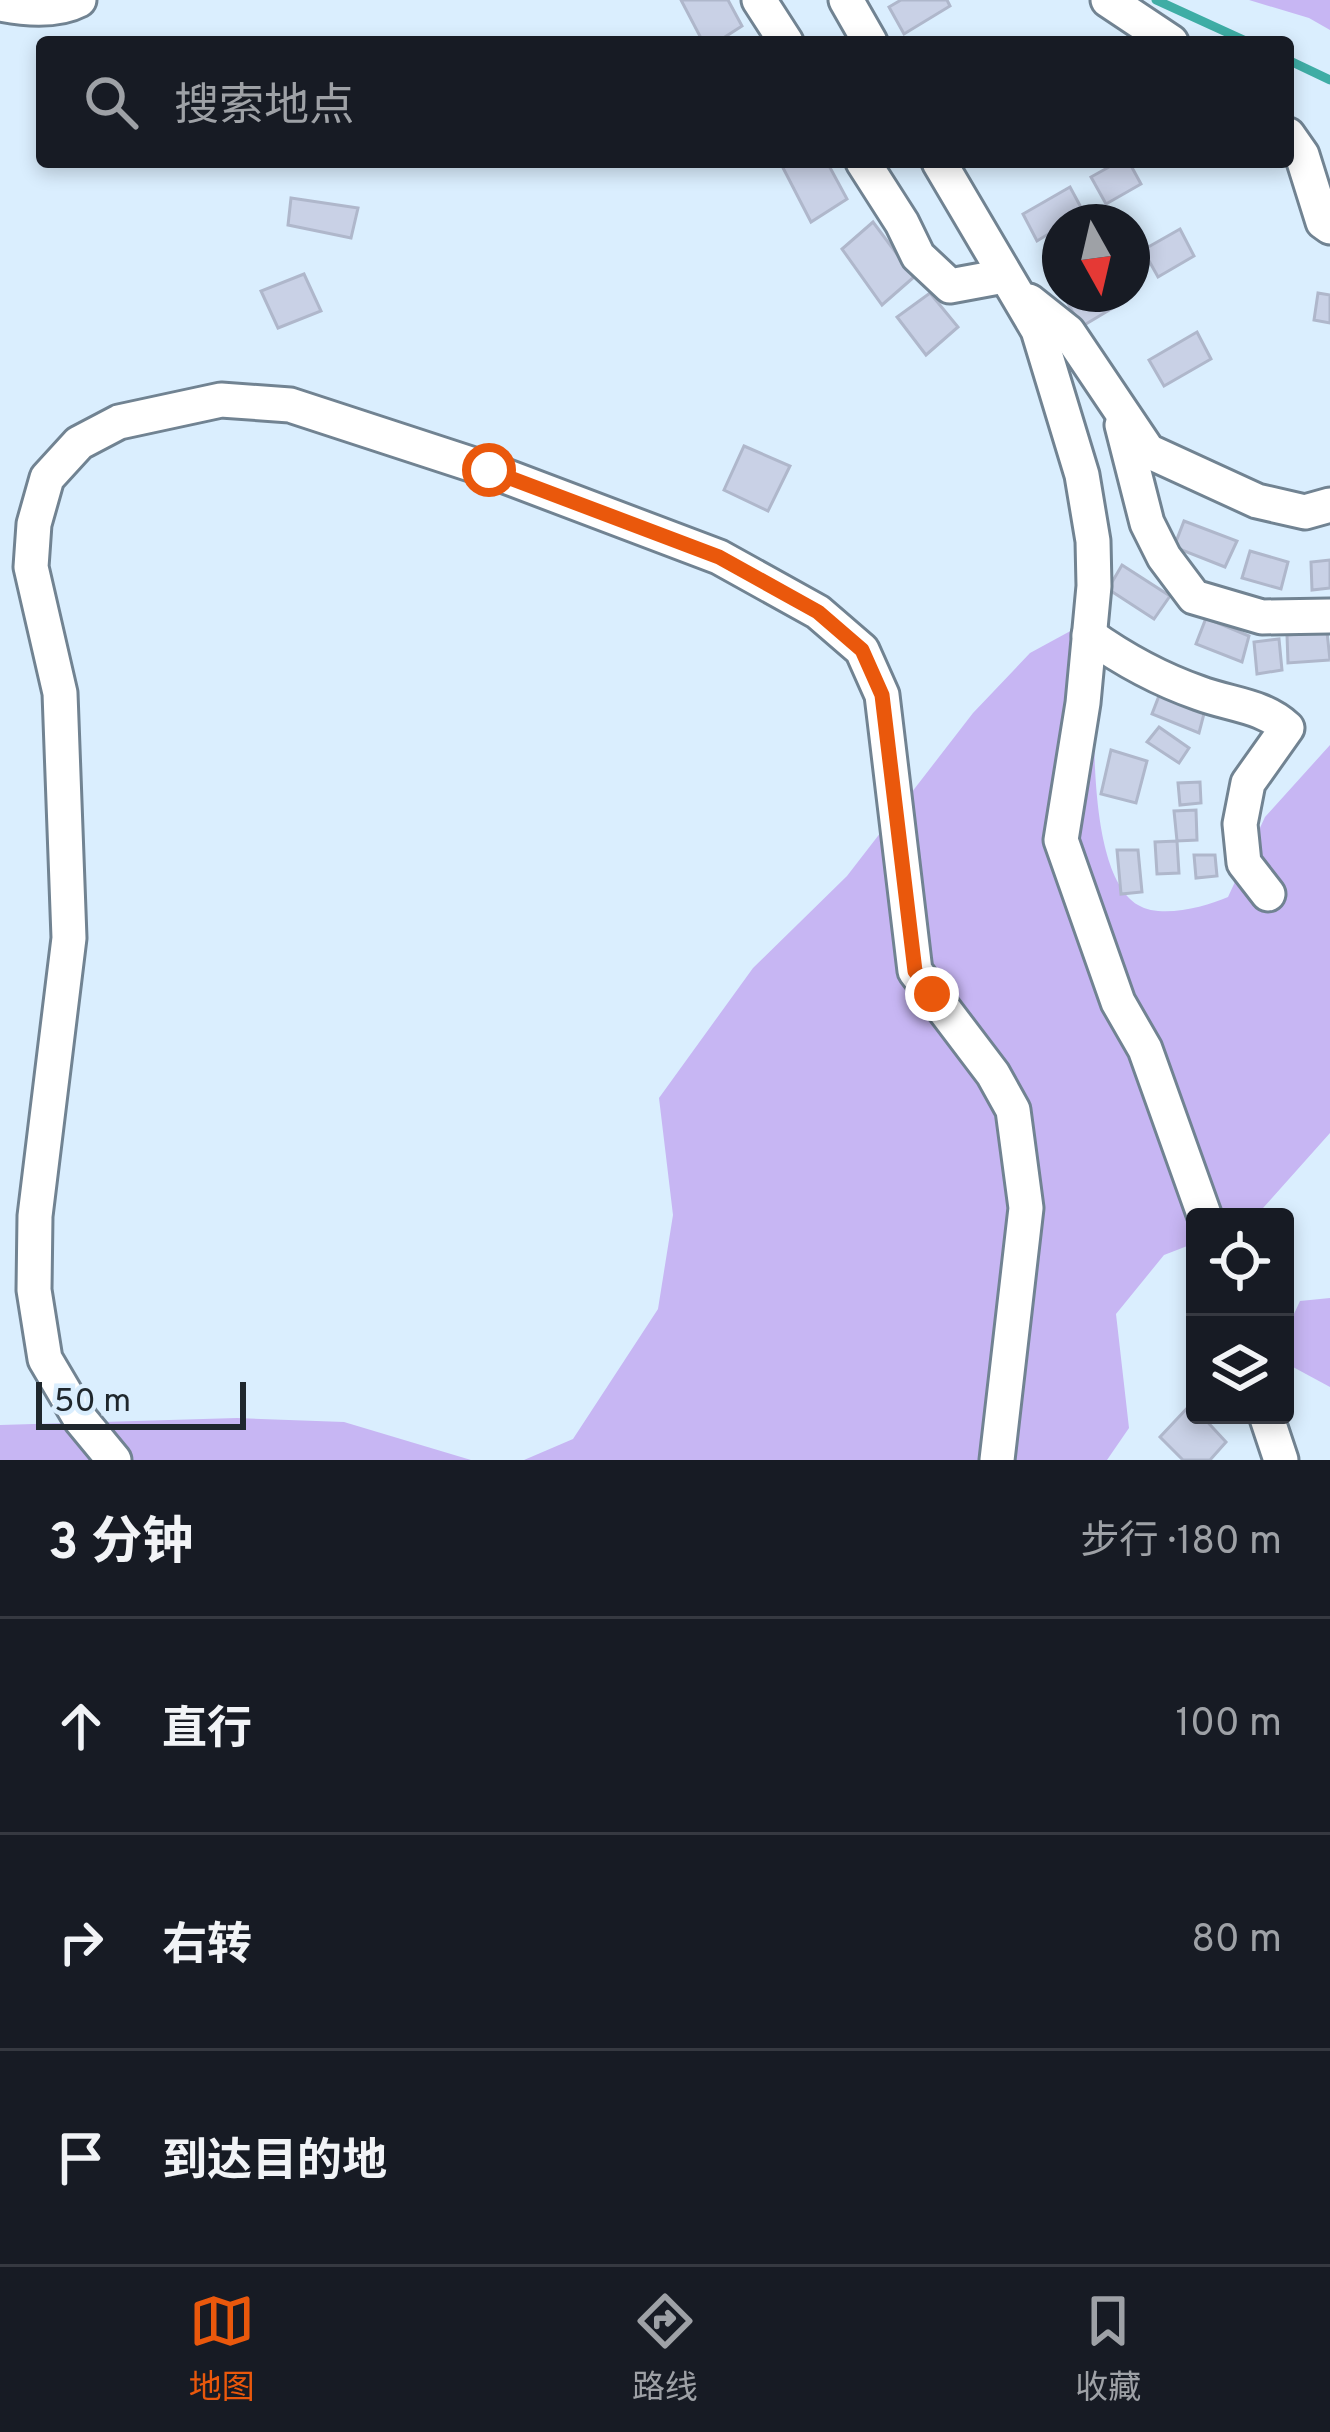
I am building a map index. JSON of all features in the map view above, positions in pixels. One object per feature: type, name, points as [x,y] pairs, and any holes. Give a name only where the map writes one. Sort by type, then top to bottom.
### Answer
[{"type":"street","points":[[0,4],[22,9],[67,6],[79,0]]},
{"type":"street","points":[[759,0],[782,36]]},
{"type":"street","points":[[846,0],[867,36]]},
{"type":"street","points":[[1108,0],[1163,36]]},
{"type":"street","points":[[1294,144],[1323,221],[1330,227]]},
{"type":"street","points":[[867,168],[918,256],[950,286],[1007,281],[1068,332],[1148,452],[1257,501],[1305,512],[1330,505]]},
{"type":"street","points":[[942,168],[1038,330],[1082,475],[1093,541],[1089,635],[1061,840],[1118,1002],[1145,1048],[1202,1208]]},
{"type":"street","points":[[114,1460],[81,1420],[45,1359],[34,1290],[35,1216],[69,938],[60,694],[31,567],[34,524],[47,478],[79,443],[118,422],[221,400],[290,405],[489,470],[719,557],[818,612],[862,650],[882,695],[915,971],[993,1074],[1013,1110],[1026,1208],[997,1460]]},
{"type":"street","points":[[1117,405],[1147,523],[1163,557],[1194,597],[1262,616],[1330,616]]},
{"type":"street","points":[[1089,635],[1130,664],[1201,694],[1270,712],[1287,728],[1248,783],[1240,824],[1244,862],[1268,894]]},
{"type":"street","points":[[1271,1424],[1290,1458]]},
{"type":"shaded area","points":[[1249,0],[1330,0],[1330,30],[1309,18]]},
{"type":"shaded area","points":[[1098,616],[1094,725],[1099,814],[1107,854],[1120,885],[1148,909],[1195,908],[1228,897],[1265,817],[1330,745],[1330,1133],[1263,1208],[1186,1208],[1186,1246],[1164,1255],[1116,1314],[1129,1428],[1107,1460],[524,1460],[573,1439],[658,1309],[673,1215],[659,1098],[753,968],[847,876],[973,713],[1030,653]]},
{"type":"shaded area","points":[[1330,1298],[1330,1387],[1294,1368],[1294,1314],[1300,1301]]},
{"type":"shaded area","points":[[237,1418],[344,1422],[471,1460],[0,1460],[0,1425]]},
{"type":"building","points":[[681,0],[728,0],[742,26],[726,36],[700,36]]},
{"type":"building","points":[[901,0],[947,0],[950,6],[904,34],[889,7]]},
{"type":"building","points":[[783,168],[830,168],[847,199],[811,222]]},
{"type":"building","points":[[1107,168],[1132,168],[1141,184],[1106,204],[1091,177]]},
{"type":"building","points":[[1070,187],[1079,204],[1042,204],[1042,238],[1037,241],[1023,214]]},
{"type":"building","points":[[291,198],[358,208],[351,238],[288,225]]},
{"type":"building","points":[[873,222],[914,277],[882,305],[842,249]]},
{"type":"building","points":[[1180,229],[1194,256],[1158,277],[1150,263],[1150,246]]},
{"type":"building","points":[[304,274],[321,311],[278,328],[261,291]]},
{"type":"building","points":[[930,293],[958,327],[926,355],[897,317]]},
{"type":"building","points":[[1318,293],[1330,295],[1330,323],[1314,320]]},
{"type":"building","points":[[1073,312],[1106,312],[1081,327]]},
{"type":"building","points":[[1197,332],[1211,359],[1164,386],[1149,360]]},
{"type":"building","points":[[744,446],[790,466],[768,511],[724,490]]},
{"type":"building","points":[[1184,521],[1237,541],[1225,567],[1174,547]]},
{"type":"building","points":[[1250,551],[1288,562],[1281,589],[1242,578]]},
{"type":"building","points":[[1330,560],[1330,588],[1312,590],[1311,562]]},
{"type":"building","points":[[1122,565],[1170,596],[1154,619],[1108,589]]},
{"type":"building","points":[[1206,618],[1249,636],[1242,662],[1196,644]]},
{"type":"building","points":[[1327,632],[1330,660],[1288,663],[1287,635]]},
{"type":"building","points":[[1279,639],[1282,670],[1257,674],[1254,642]]},
{"type":"building","points":[[1162,688],[1206,706],[1199,733],[1152,714]]},
{"type":"building","points":[[1159,727],[1189,748],[1179,763],[1147,742]]},
{"type":"building","points":[[1111,750],[1147,761],[1136,803],[1101,794]]},
{"type":"building","points":[[1200,782],[1201,803],[1180,805],[1178,783]]},
{"type":"building","points":[[1196,810],[1197,840],[1177,841],[1174,811]]},
{"type":"building","points":[[1177,841],[1179,873],[1157,874],[1155,842]]},
{"type":"building","points":[[1117,850],[1138,850],[1142,892],[1121,894]]},
{"type":"building","points":[[1194,855],[1215,855],[1217,876],[1196,878]]},
{"type":"building","points":[[1186,1409],[1186,1424],[1209,1424],[1226,1442],[1210,1460],[1183,1460],[1160,1437]]},
{"type":"waterway","points":[[1156,0],[1235,36]]},
{"type":"waterway","points":[[1294,63],[1330,80]]},
{"type":"route","points":[[489,470],[719,557],[818,612],[862,650],[882,695],[915,971],[932,994]]}]
